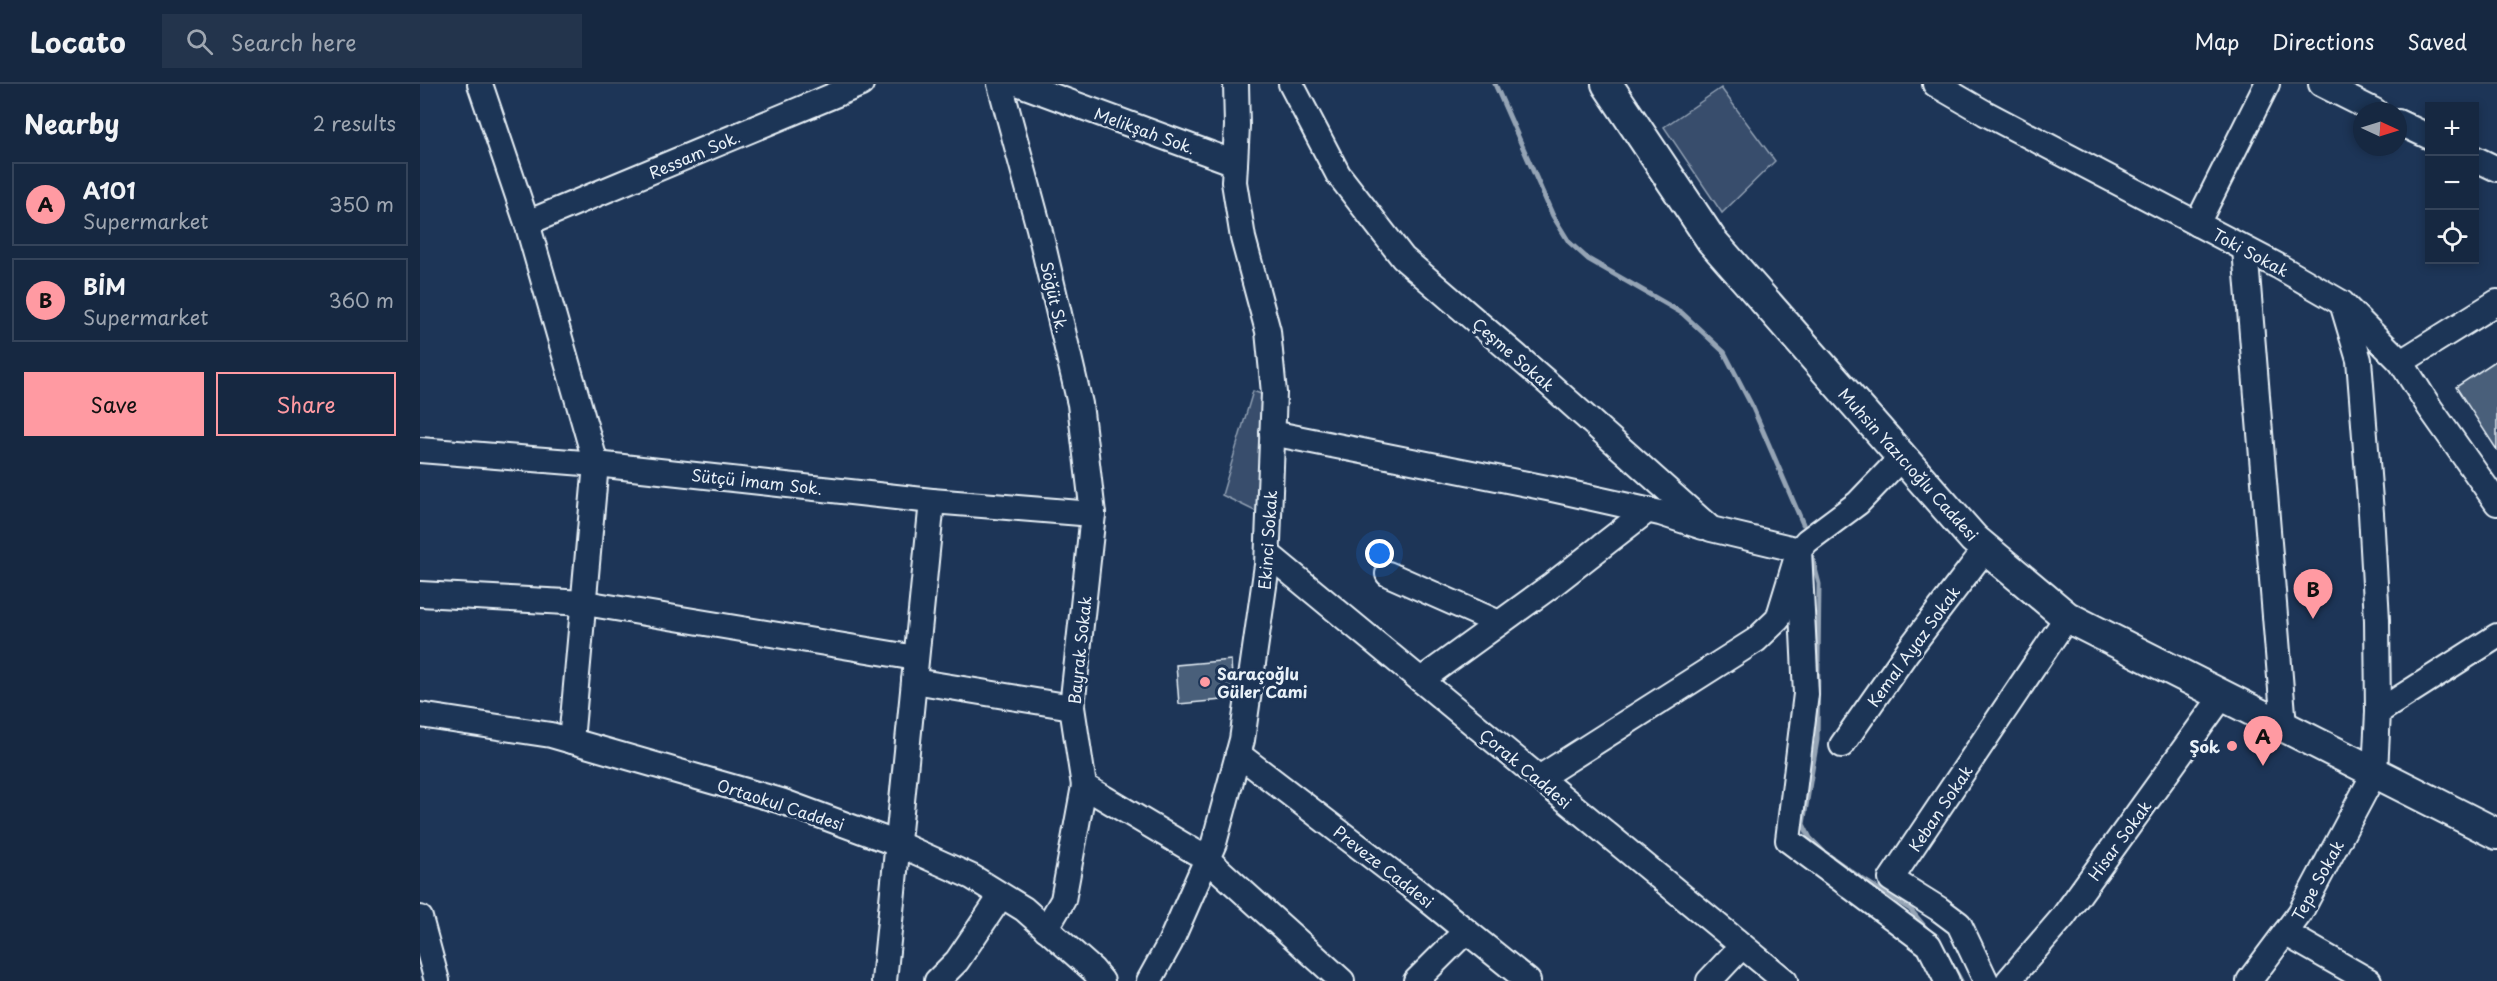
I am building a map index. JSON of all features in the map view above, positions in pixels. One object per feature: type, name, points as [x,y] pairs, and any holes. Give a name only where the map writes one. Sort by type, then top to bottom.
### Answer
[{"type":"main road","name":"Muhsin Yazıcıoğlu Caddesi","points":[[1608,84],[1712,241],[1974,539],[2067,616],[2497,834]]},
{"type":"street","points":[[480,84],[527,223],[596,464],[571,741]]},
{"type":"street","name":"Ressam Sok.","points":[[527,223],[861,84]]},
{"type":"street","name":"Söğüt Sk.","points":[[1000,84],[1036,217],[1080,404],[1093,514]]},
{"type":"street","name":"Ekinci Sokak","points":[[1149,981],[1170,943],[1214,843],[1238,754],[1268,554],[1274,393],[1268,331],[1242,238],[1234,182],[1236,84]]},
{"type":"street","name":"Çeşme Sokak","points":[[1291,84],[1338,174],[1403,258],[1557,391],[1711,529],[1799,550]]},
{"type":"street","name":"Toki Sokak","points":[[1935,84],[1985,113],[2245,249],[2342,303],[2401,362],[2430,408],[2497,503]]},
{"type":"street","points":[[2197,224],[2267,84]]},
{"type":"street","points":[[2322,84],[2357,102]]},
{"type":"street","name":"Melikşah Sok.","points":[[1033,86],[1235,163]]},
{"type":"street","points":[[2407,126],[2425,135]]},
{"type":"street","points":[[2479,160],[2497,169]]},
{"type":"street","points":[[2245,249],[2284,726]]},
{"type":"street","points":[[2401,362],[2497,302]]},
{"type":"street","points":[[2342,303],[2359,360],[2377,620],[2376,772]]},
{"type":"street","points":[[1272,433],[1648,510],[1711,529]]},
{"type":"street","name":"Sütçü İmam Sok.","points":[[420,450],[596,464],[932,501],[1093,514]]},
{"type":"street","points":[[1539,778],[1756,640],[1778,619],[1799,550],[1858,503],[1902,457]]},
{"type":"street","points":[[884,981],[932,501]]},
{"type":"street","points":[[1421,680],[1648,510]]},
{"type":"street","name":"Bayrak Sokak","points":[[1046,929],[1063,900],[1084,786],[1072,707],[1093,514]]},
{"type":"street","name":"Kemal Ayaz Sokak","points":[[1842,745],[1907,652],[1986,548]]},
{"type":"street","points":[[1799,550],[1806,694],[1788,840],[1929,945],[1947,981]]},
{"type":"street","name":"Çorak Caddesi","points":[[1268,554],[1785,981]]},
{"type":"street","points":[[1388,574],[1499,623]]},
{"type":"street","points":[[420,594],[585,603],[915,669],[1072,707]]},
{"type":"street","name":"Keban Sokak","points":[[1986,981],[1959,924],[1891,879],[2067,616]]},
{"type":"street","points":[[2378,712],[2497,636]]},
{"type":"street","name":"Hisar Sokak","points":[[2008,981],[2063,917],[2223,695]]},
{"type":"street","name":"Ortaokul Caddesi","points":[[420,715],[551,735],[781,801],[897,844],[972,877],[1024,909],[1093,970],[1102,981]]},
{"type":"street","name":"Preveze Caddesi","points":[[1238,754],[1304,803],[1528,981]]},
{"type":"street","name":"Tepe Sokak","points":[[2249,981],[2300,913],[2376,772]]},
{"type":"street","points":[[1084,786],[1207,859],[1342,981]]},
{"type":"street","points":[[937,981],[957,961],[1001,896]]},
{"type":"street","points":[[420,918],[437,981]]},
{"type":"street","points":[[1416,981],[1466,931]]},
{"type":"street","points":[[2285,933],[2370,981]]},
{"type":"street","points":[[1709,981],[1742,946]]},
{"type":"shaded area","points":[[1721,88],[1775,161],[1722,213],[1664,127]]},
{"type":"shaded area","points":[[1253,391],[1261,394],[1257,512],[1222,495]]},
{"type":"building","points":[[2497,360],[2497,450],[2456,387]]},
{"type":"building","name":"Saraçoğlu Güler Cami","points":[[1231,660],[1233,699],[1179,704],[1176,665]]},
{"type":"waterway","points":[[1495,84],[1553,216],[1569,242],[1588,259],[1682,313],[1724,352],[1753,408],[1803,524]]},
{"type":"waterway","points":[[1810,549],[1819,584],[1817,740],[1803,824],[1810,838],[1824,852],[1910,909],[1930,933]]},
{"type":"waterway","points":[[1942,947],[1961,981]]},
{"type":"place","name":"BİM","points":[[2313,619]]},
{"type":"place","name":"Saraçoğlu Güler Cami","points":[[1205,682]]},
{"type":"place","name":"Şok","points":[[2232,746]]},
{"type":"place","name":"A101","points":[[2263,766]]}]
